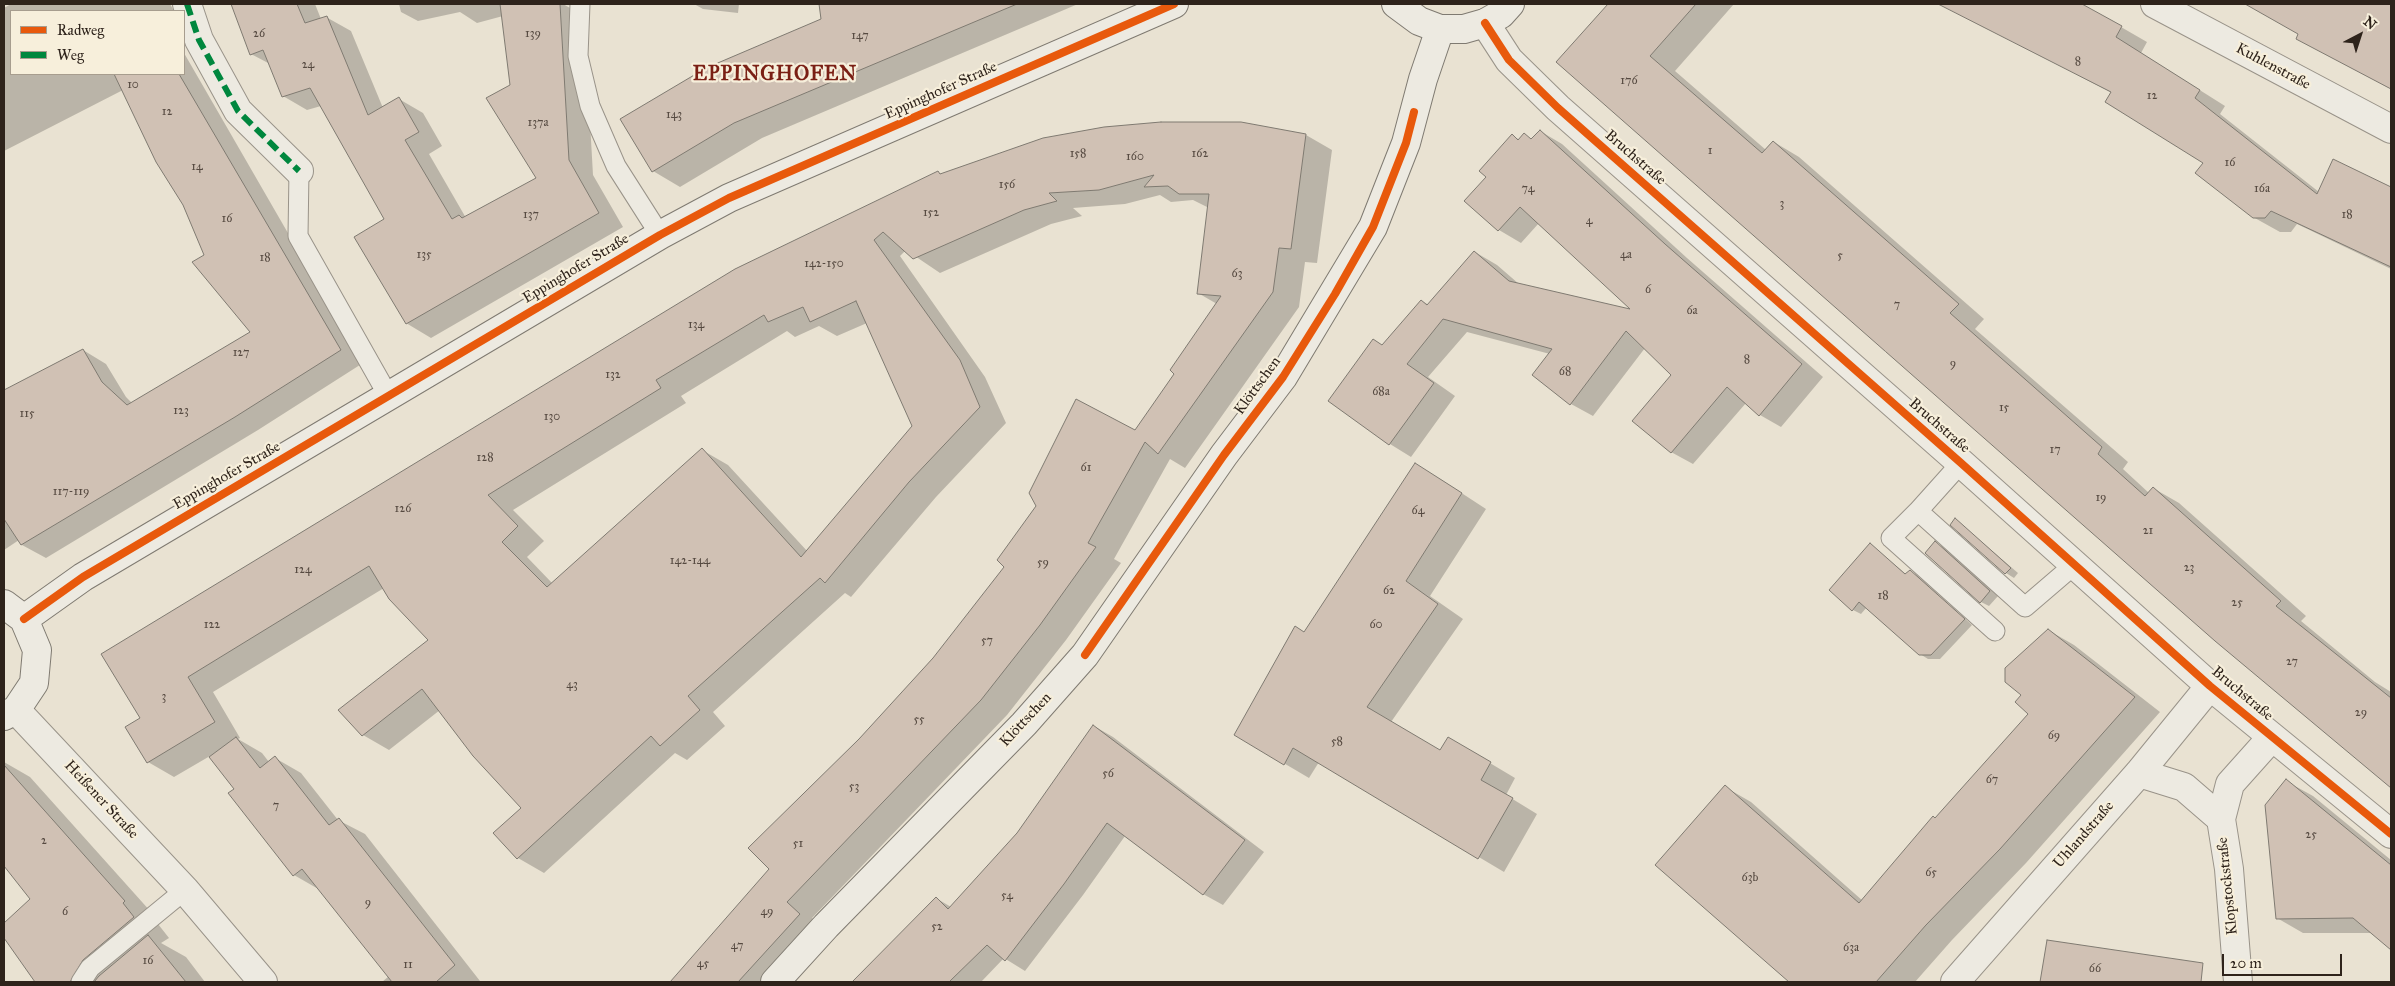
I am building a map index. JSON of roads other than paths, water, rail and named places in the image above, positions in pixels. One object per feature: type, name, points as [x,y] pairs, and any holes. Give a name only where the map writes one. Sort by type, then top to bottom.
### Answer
[{"type":"street","points":[[188,4],[199,40],[238,111],[299,171]]},
{"type":"street","name":"Eppinghofer Straße","points":[[10,713],[34,683],[37,650],[14,612],[83,577],[660,235],[729,198],[1174,4]]},
{"type":"street","points":[[1396,4],[1419,21],[1440,29],[1464,29],[1485,23],[1500,14],[1510,4]]},
{"type":"street","name":"Kuhlenstraße","points":[[2155,4],[2391,129]]},
{"type":"street","name":"Bruchstraße","points":[[1485,23],[1509,60],[1558,108],[1961,463],[2210,686],[2391,834]]},
{"type":"street","name":"Klöttschen","points":[[775,982],[826,926],[1024,724],[1085,656],[1224,455],[1284,376],[1373,227],[1406,143],[1440,29]]},
{"type":"street","name":"Uhlandstraße","points":[[1955,982],[2139,773],[2210,686]]},
{"type":"street","name":"Heißener Straße","points":[[10,713],[185,890],[263,982]]},
{"type":"street","name":"Klopstockstraße","points":[[2238,982],[2229,870],[2221,819],[2230,784],[2272,737]]},
{"type":"street","name":"Klopstockstraße","points":[[2139,773],[2184,787],[2221,819]]},
{"type":"lane","points":[[580,4],[578,56],[590,106],[616,166],[660,235]]},
{"type":"lane","points":[[299,171],[298,236],[389,397]]},
{"type":"lane","points":[[1961,463],[1891,538],[1996,631]]},
{"type":"lane","points":[[1918,510],[2025,606],[2074,565]]},
{"type":"lane","points":[[81,982],[90,968],[185,890]]},
{"type":"district","name":"EPPINGHOFEN","points":[[775,75]]}]
